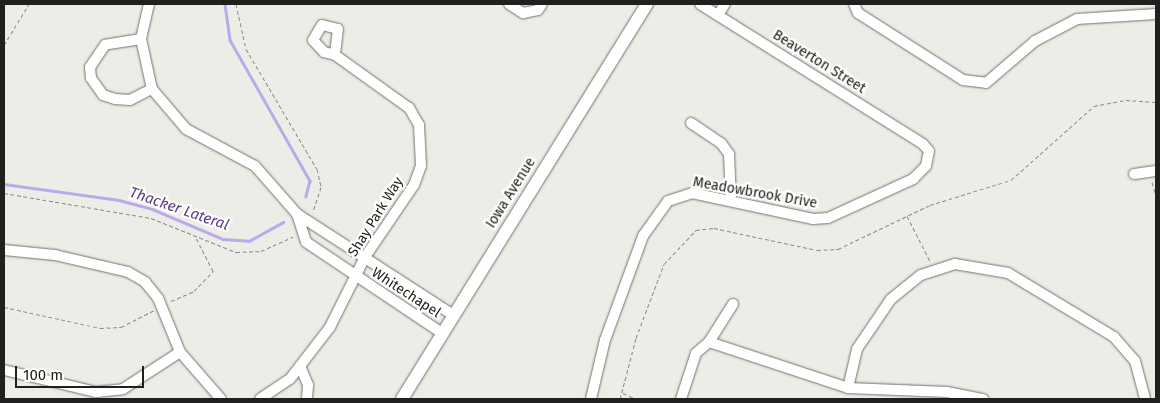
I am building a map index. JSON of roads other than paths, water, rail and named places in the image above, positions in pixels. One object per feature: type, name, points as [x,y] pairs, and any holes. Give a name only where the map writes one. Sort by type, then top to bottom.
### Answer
[{"type":"street","points":[[149,4],[141,39],[105,45],[90,67],[91,78],[103,95],[115,99],[130,100],[152,89]]},
{"type":"street","points":[[509,4],[523,13],[538,10],[542,4]]},
{"type":"street","name":"Iowa Avenue","points":[[402,399],[647,4]]},
{"type":"street","name":"Beaverton Street","points":[[700,4],[923,144]]},
{"type":"street","points":[[718,15],[725,4]]},
{"type":"street","points":[[854,4],[858,13],[963,80],[986,83],[1035,41],[1077,19],[1156,14]]},
{"type":"street","name":"Whitechapel","points":[[141,39],[152,89],[186,129],[255,166],[297,214],[453,315]]},
{"type":"street","name":"Shay Park Way","points":[[260,399],[290,379],[330,327],[365,257],[414,185],[421,166],[419,125],[409,108],[390,92],[335,55]]},
{"type":"street","points":[[691,123],[721,143],[729,154],[731,200]]},
{"type":"street","name":"Meadowbrook Drive","points":[[591,399],[606,340],[649,223],[680,195],[731,200],[828,218],[921,172],[928,159],[923,144]]},
{"type":"street","points":[[1134,174],[1152,171]]},
{"type":"street","name":"Whitechapel","points":[[297,214],[300,230],[306,242],[356,278],[442,333]]},
{"type":"street","points":[[4,250],[55,255],[128,272],[145,282],[161,306],[180,352],[221,399]]},
{"type":"street","points":[[848,388],[857,349],[876,317],[908,283],[933,270],[956,264],[985,266],[1022,280],[1126,347],[1135,361],[1145,399]]},
{"type":"street","points":[[681,399],[696,353],[709,342],[733,304]]},
{"type":"street","points":[[709,342],[848,388],[947,392],[983,399]]},
{"type":"street","points":[[4,370],[96,392],[123,389],[180,352]]},
{"type":"street","points":[[300,366],[308,385],[307,399]]},
{"type":"waterway","name":"Thacker Lateral","points":[[225,4],[230,40],[310,181],[306,196]]},
{"type":"waterway","name":"Thacker Lateral","points":[[4,184],[119,200],[152,209],[223,239],[249,241],[283,222]]}]
